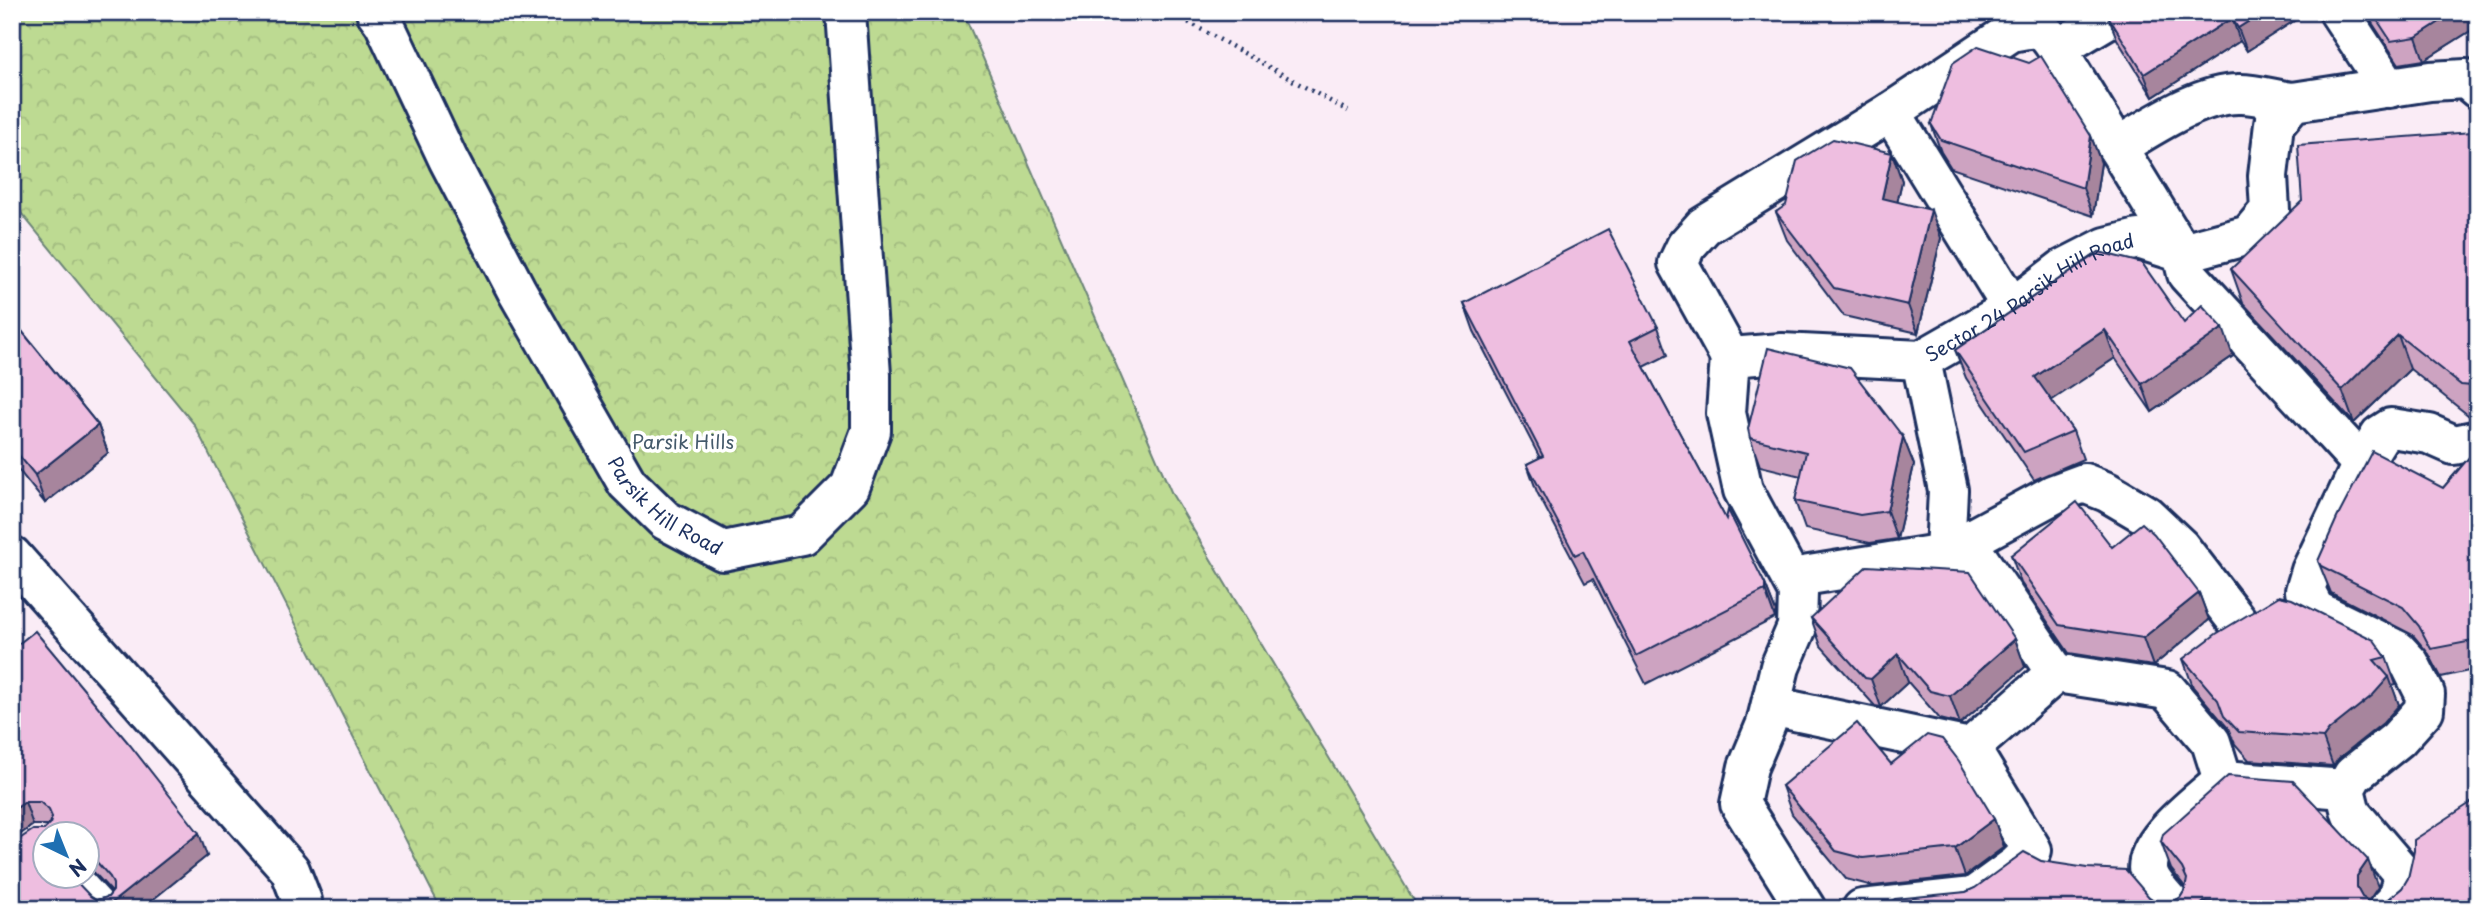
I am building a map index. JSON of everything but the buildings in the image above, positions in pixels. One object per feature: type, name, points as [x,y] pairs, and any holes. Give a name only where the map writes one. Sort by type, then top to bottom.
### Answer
[{"type":"street","name":"Parsik Hill Road","points":[[376,12],[384,23],[448,159],[517,291],[627,483],[665,520],[723,551],[802,535],[850,487],[871,431],[871,375],[846,12]]},
{"type":"street","points":[[2057,49],[2119,12]]},
{"type":"street","points":[[2339,12],[2389,88]]},
{"type":"street","points":[[1806,909],[1740,804],[1748,766],[1766,724],[1780,667],[1797,627],[1798,592],[1743,489],[1726,413],[1730,357],[1678,262],[1686,246],[1704,226],[1891,112],[2011,32],[2035,27],[2046,32],[2057,49],[2182,253],[2187,274],[2362,464]]},
{"type":"street","points":[[2117,147],[2166,119],[2208,100],[2238,94],[2293,103],[2466,79],[2478,89]]},
{"type":"street","points":[[2182,253],[2249,235],[2270,210],[2268,176],[2274,124],[2293,103]]},
{"type":"street","points":[[1891,112],[2012,308]]},
{"type":"street","name":"Sector 24 Parsik Hill Road","points":[[1730,357],[1782,353],[1921,360],[2012,308],[2063,269],[2106,247],[2138,239],[2182,253]]},
{"type":"street","points":[[1921,360],[1948,490],[1945,553]]},
{"type":"street","points":[[2167,690],[2169,678],[2215,644],[2305,591],[2311,571],[2362,464],[2380,435],[2391,428],[2429,433],[2454,445],[2478,440]]},
{"type":"street","points":[[1791,578],[1945,553],[2054,494],[2084,483],[2107,492],[2146,515],[2180,547],[2215,644]]},
{"type":"street","points":[[1945,553],[1980,561],[2056,673],[2167,690],[2211,742],[2223,780]]},
{"type":"street","points":[[12,556],[290,870],[302,901],[299,909]]},
{"type":"street","points":[[2305,591],[2315,610],[2397,650],[2410,664],[2425,694],[2424,710],[2398,739],[2353,775],[2344,789],[2351,813],[2403,874],[2396,906]]},
{"type":"street","points":[[1970,748],[2056,673]]},
{"type":"street","points":[[1771,706],[1970,748],[2032,850],[2054,866],[2066,868]]},
{"type":"street","points":[[2175,909],[2131,874],[2148,856],[2157,841],[2223,780],[2344,789]]},
{"type":"street","points":[[1862,909],[1952,904],[1973,897],[2017,865],[2032,850]]},
{"type":"lane","points":[[91,890],[108,909]]},
{"type":"path","points":[[1170,12],[1348,111]]},
{"type":"green space","name":"Parsik Hills","points":[[12,12],[963,12],[1172,494],[1419,909],[441,909],[194,424],[12,202]]}]
